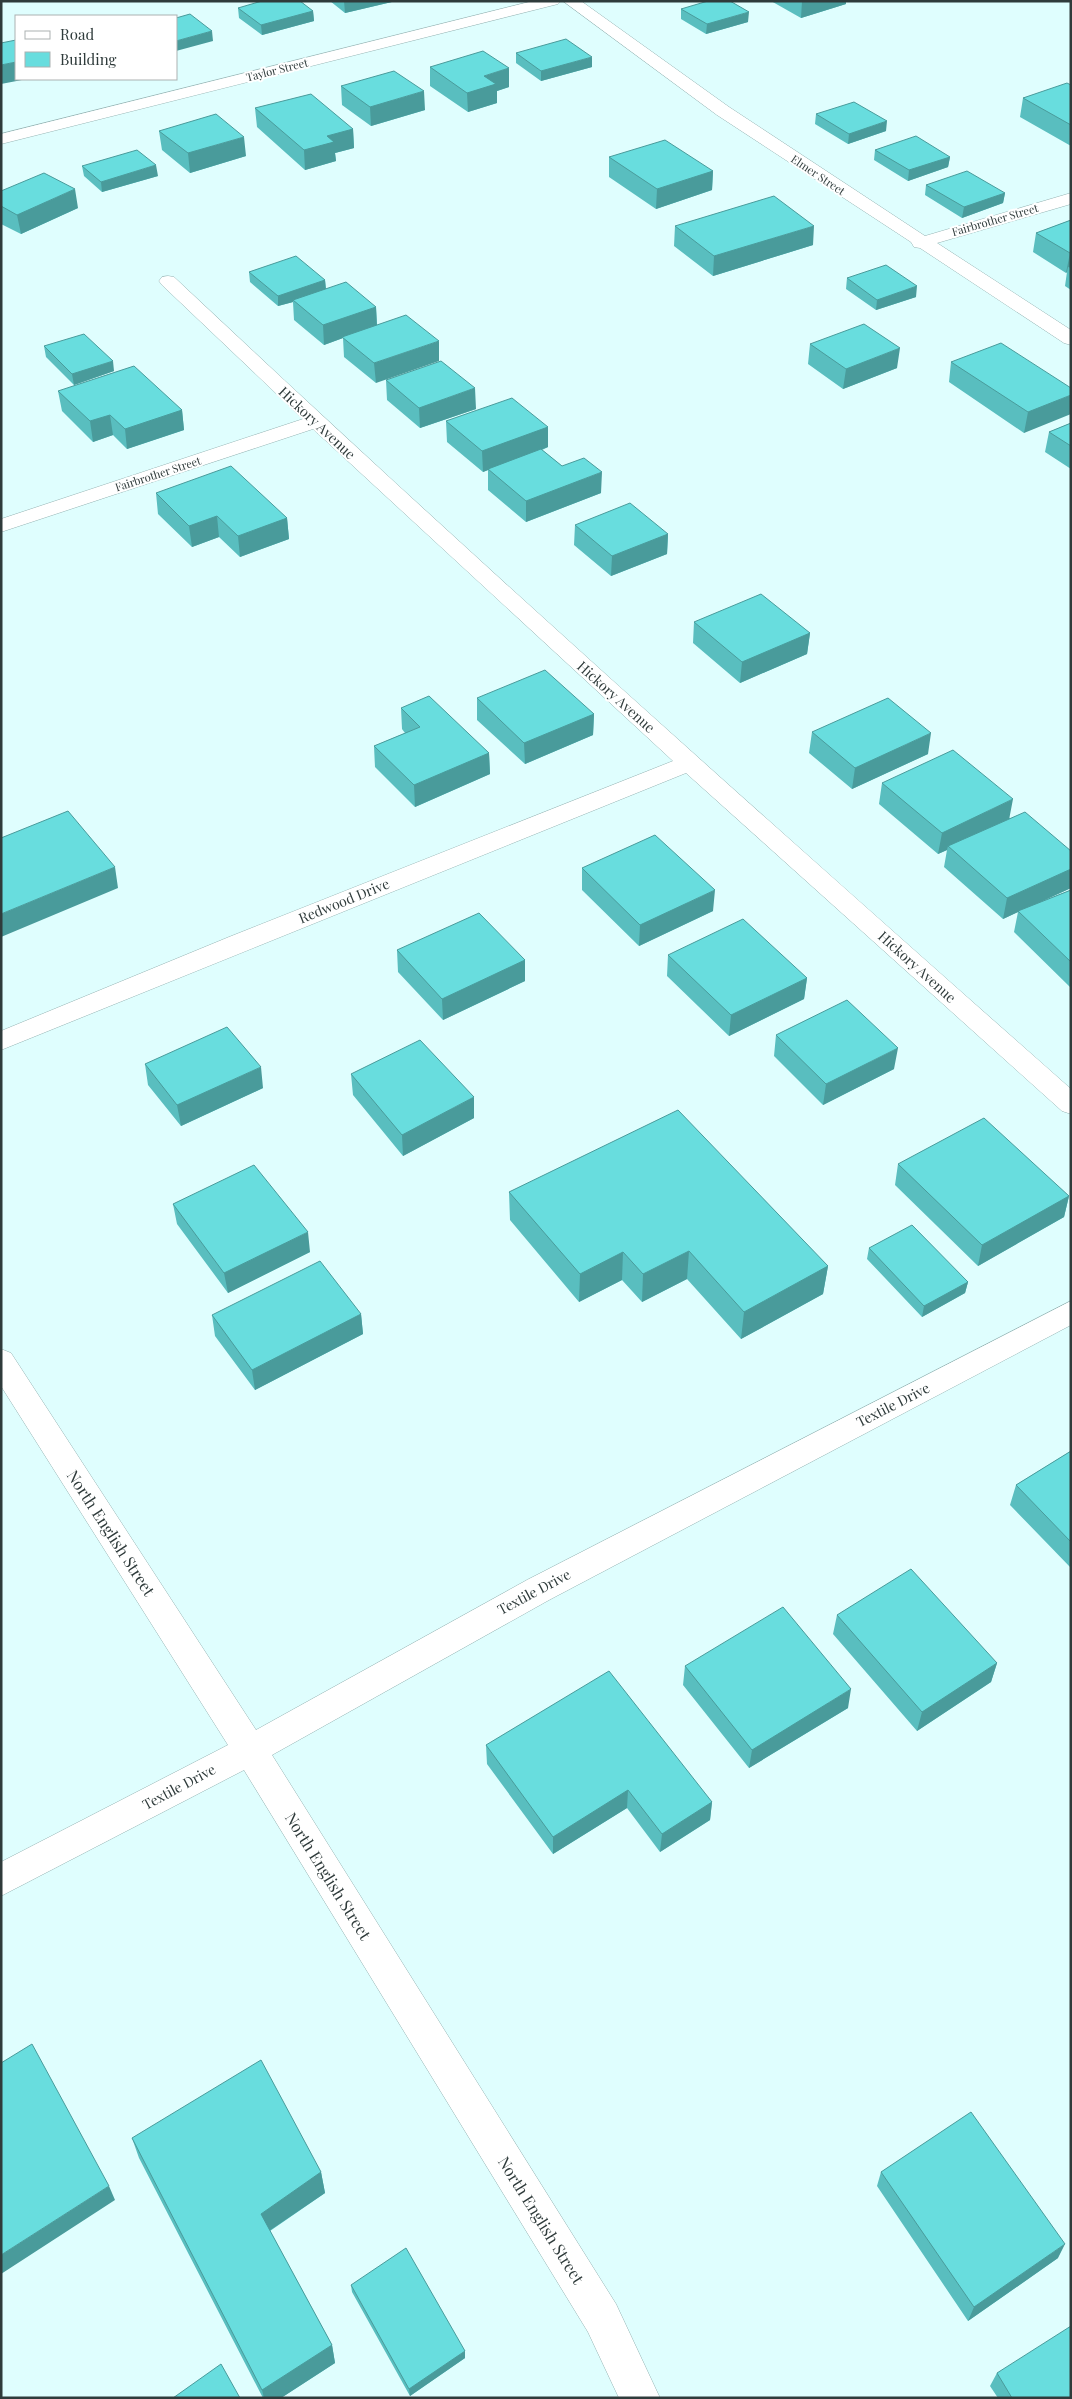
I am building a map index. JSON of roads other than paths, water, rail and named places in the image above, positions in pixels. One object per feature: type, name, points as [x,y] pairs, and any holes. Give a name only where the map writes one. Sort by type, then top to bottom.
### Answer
[{"type":"street","name":"Taylor Street","points":[[1,138],[553,1]]},
{"type":"street","name":"Elmer Street","points":[[572,1],[723,111],[920,243],[1071,340]]},
{"type":"street","name":"Fairbrother Street","points":[[920,243],[1071,198]]},
{"type":"street","name":"Hickory Avenue","points":[[168,281],[315,422],[688,764],[1071,1104]]},
{"type":"street","name":"Fairbrother Street","points":[[1,526],[315,422]]},
{"type":"street","name":"Redwood Drive","points":[[1,1040],[238,943],[688,764]]},
{"type":"street","name":"Textile Drive","points":[[1,1880],[250,1750],[538,1590],[1071,1312]]},
{"type":"street","name":"North English Street","points":[[1,1361],[250,1750],[602,2318],[640,2398]]}]
